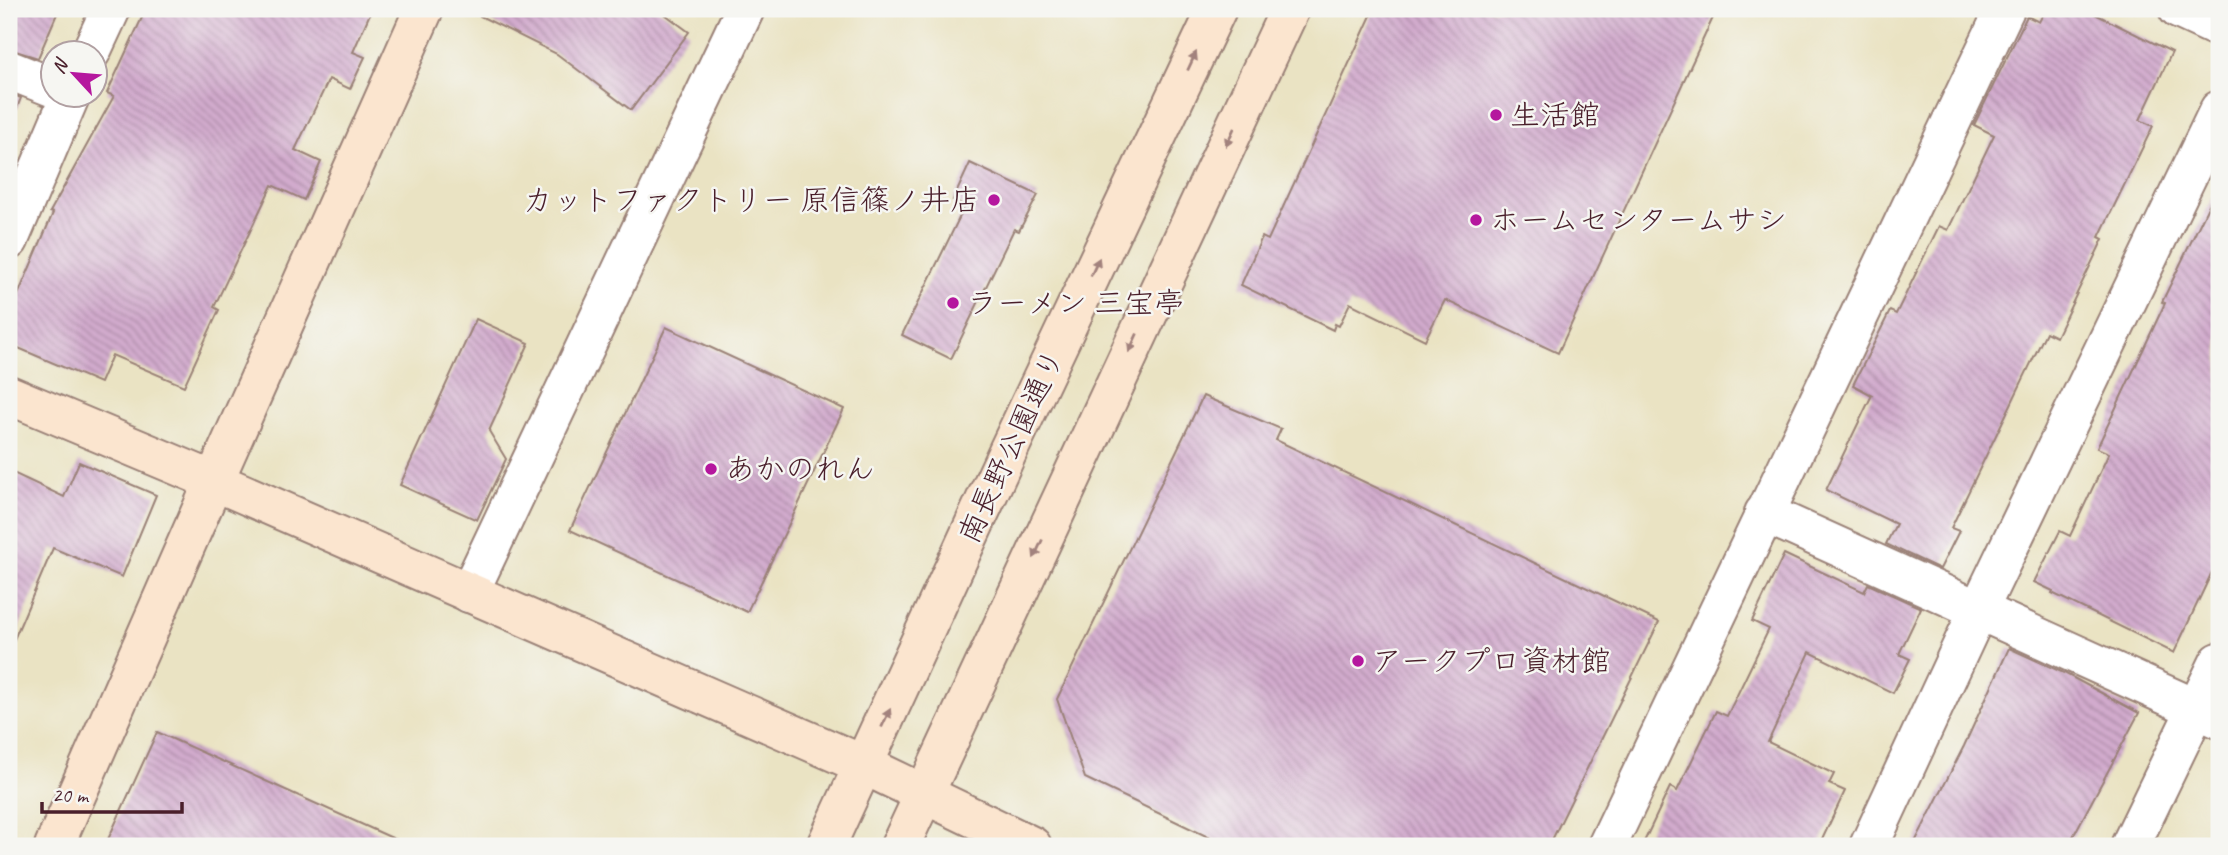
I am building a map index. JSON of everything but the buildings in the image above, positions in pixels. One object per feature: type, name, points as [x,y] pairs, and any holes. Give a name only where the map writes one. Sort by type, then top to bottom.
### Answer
[{"type":"street","points":[[98,38],[111,9]]},
{"type":"street","points":[[54,846],[424,9]]},
{"type":"street","points":[[469,593],[745,9]]},
{"type":"street","name":"南長野公園通り","points":[[826,846],[1007,451],[1217,9]]},
{"type":"street","points":[[900,846],[1290,9]]},
{"type":"street","points":[[1606,846],[2005,9]]},
{"type":"street","points":[[2178,9],[2219,27]]},
{"type":"street","points":[[9,70],[38,81]]},
{"type":"street","points":[[9,240],[65,108]]},
{"type":"street","points":[[1869,846],[1979,608],[2219,110]]},
{"type":"street","points":[[9,395],[214,481],[864,765],[1032,846]]},
{"type":"street","points":[[1764,513],[1979,608],[2208,714]]},
{"type":"street","points":[[2130,846],[2208,714],[2219,662]]},
{"type":"place","name":"生活館","points":[[1496,115]]},
{"type":"place","name":"カットファクトリー 原信篠ノ井店","points":[[994,200]]},
{"type":"place","name":"ホームセンタームサシ","points":[[1476,220]]},
{"type":"place","name":"ラーメン 三宝亭","points":[[953,303]]},
{"type":"place","name":"あかのれん","points":[[711,469]]},
{"type":"place","name":"アークプロ資材館","points":[[1358,661]]}]
